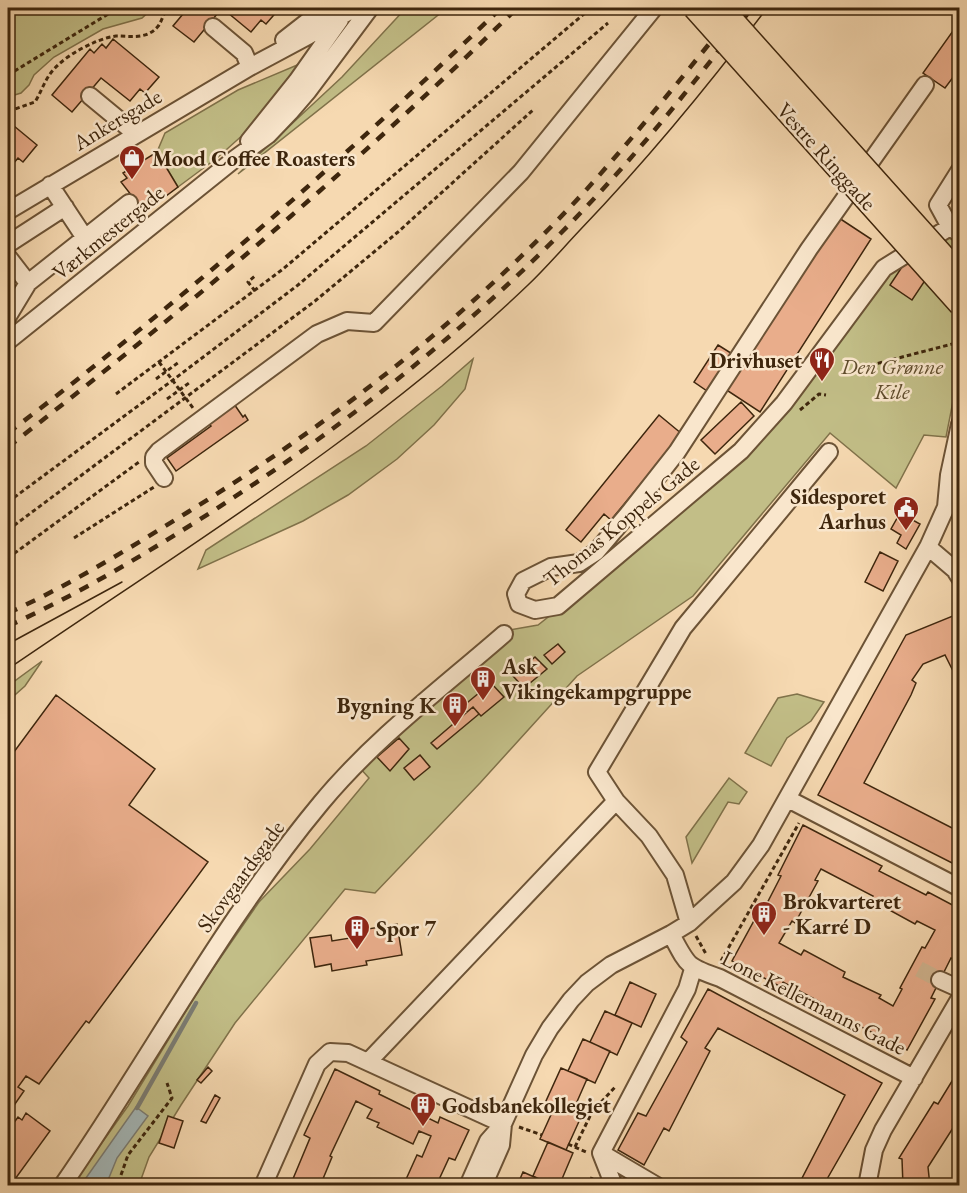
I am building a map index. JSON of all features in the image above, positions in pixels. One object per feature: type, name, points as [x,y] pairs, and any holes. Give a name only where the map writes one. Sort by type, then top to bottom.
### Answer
[{"type":"main road","name":"Vestre Ringgade","points":[[694,8],[960,305]]},
{"type":"main road","name":"Vestre Ringgade","points":[[722,8],[960,274]]},
{"type":"street","name":"Ankersgade","points":[[250,67],[325,8]]},
{"type":"street","name":"Værkmestergade","points":[[8,341],[236,158],[268,135],[308,91],[370,8]]},
{"type":"street","points":[[164,478],[154,463],[154,457],[159,451],[317,334],[347,321],[374,323],[521,172],[654,8]]},
{"type":"street","name":"Ankersgade","points":[[9,207],[250,67],[308,36],[349,9]]},
{"type":"street","name":"Værkmestergade","points":[[236,158],[297,81],[349,9]]},
{"type":"street","points":[[213,27],[244,53],[250,67]]},
{"type":"street","name":"Thomas Koppels Gade","points":[[925,85],[809,249],[676,452],[636,505],[596,552],[579,563],[551,567],[523,580],[516,594],[519,604],[535,610],[558,606],[741,451],[784,403],[884,268],[955,231]]},
{"type":"street","points":[[90,96],[136,134]]},
{"type":"street","points":[[955,231],[938,205],[960,170]]},
{"type":"street","points":[[50,185],[85,237]]},
{"type":"street","points":[[8,316],[28,283],[129,203]]},
{"type":"street","points":[[8,244],[65,207]]},
{"type":"street","points":[[8,257],[28,283]]},
{"type":"street","points":[[468,1185],[488,1141],[503,1124],[534,1054],[571,1000],[587,983],[611,964],[689,923],[734,882],[761,845],[928,547],[946,507],[949,475],[960,424]]},
{"type":"street","points":[[689,923],[675,874],[649,836],[616,801],[597,772],[683,628],[829,452]]},
{"type":"street","points":[[928,547],[956,570],[960,578]]},
{"type":"street","name":"Skovgaardsgade","points":[[62,1185],[146,1059],[233,919],[321,803],[383,739],[504,634]]},
{"type":"street","points":[[788,798],[960,888]]},
{"type":"street","points":[[368,1062],[616,801]]},
{"type":"street","points":[[614,1185],[601,1153],[687,989],[693,969],[685,961],[671,934]]},
{"type":"street","name":"Lone Kellermanns Gade","points":[[693,969],[720,978],[914,1077]]},
{"type":"street","points":[[940,980],[960,989]]},
{"type":"street","points":[[867,1185],[874,1150],[883,1130],[960,998]]},
{"type":"street","points":[[263,1185],[317,1064],[330,1052],[348,1053],[503,1124]]},
{"type":"street","points":[[483,1185],[501,1145],[503,1124]]},
{"type":"street","points":[[601,1153],[657,1185]]},
{"type":"path","points":[[8,75],[118,8]]},
{"type":"path","points":[[8,108],[15,109],[35,102],[48,77],[56,68],[92,43],[116,36],[133,38],[151,32],[159,25],[167,8]]},
{"type":"path","points":[[116,394],[255,291],[370,197],[591,8]]},
{"type":"path","points":[[8,502],[298,285],[608,23]]},
{"type":"path","points":[[8,530],[315,301],[389,240],[533,110]]},
{"type":"path","points":[[255,276],[248,282],[255,291]]},
{"type":"path","points":[[856,369],[960,342]]},
{"type":"path","points":[[159,362],[202,420]]},
{"type":"path","points":[[156,379],[178,362]]},
{"type":"path","points":[[167,399],[189,383]]},
{"type":"path","points":[[819,394],[826,395]]},
{"type":"path","points":[[801,409],[804,413]]},
{"type":"path","points":[[8,558],[139,462],[159,451]]},
{"type":"path","points":[[74,538],[157,485],[164,478]]},
{"type":"path","points":[[720,962],[799,822]]},
{"type":"path","points":[[121,1175],[128,1155],[172,1098],[167,1083]]},
{"type":"path","points":[[575,1147],[592,1112],[616,1086]]},
{"type":"path","points":[[503,1124],[542,1135]]},
{"type":"path","points":[[568,1144],[584,1151]]},
{"type":"green space","points":[[8,8],[153,8],[142,18],[103,29],[54,57],[34,75],[29,85],[21,93],[8,97]]},
{"type":"green space","points":[[406,8],[447,8],[238,174],[342,77]]},
{"type":"green space","points":[[302,63],[245,133],[217,158],[178,187],[157,152],[165,133],[238,90]]},
{"type":"green space","name":"Den Grønne Kile","points":[[952,233],[959,238],[959,371],[946,437],[924,435],[896,488],[830,433],[693,596],[577,676],[480,783],[375,893],[345,889],[235,1023],[149,1157],[139,1185],[71,1186],[128,1106],[203,983],[259,902],[310,849],[369,778],[359,767],[503,631],[538,625],[739,460],[890,272]]},
{"type":"green space","points":[[473,359],[465,389],[434,425],[397,459],[348,495],[303,521],[198,569],[206,550],[366,446]]},
{"type":"green space","points":[[42,661],[25,686],[8,701],[8,686]]},
{"type":"green space","points":[[797,694],[824,702],[811,721],[787,738],[771,766],[745,753],[778,698]]},
{"type":"green space","points":[[729,778],[747,792],[739,804],[728,802],[692,863],[686,837]]},
{"type":"shaded area","points":[[136,1107],[148,1116],[117,1158],[106,1185],[81,1185]]},
{"type":"building","points":[[188,8],[222,8],[194,42],[173,26]]},
{"type":"building","points":[[222,8],[280,8],[266,24],[261,20],[251,32]]},
{"type":"building","points":[[960,21],[960,68],[945,88],[923,73]]},
{"type":"building","points":[[113,39],[159,77],[145,93],[140,89],[130,101],[101,78],[72,112],[52,95],[90,49],[94,53],[102,44],[106,48]]},
{"type":"building","points":[[8,121],[37,145],[23,162],[18,158],[8,170]]},
{"type":"building","points":[[157,152],[178,187],[166,196],[163,193],[142,209],[121,182],[127,178],[123,173]]},
{"type":"building","points":[[839,218],[871,239],[760,412],[725,389]]},
{"type":"building","points":[[912,252],[934,267],[912,300],[890,285]]},
{"type":"building","points":[[718,345],[734,355],[710,393],[694,382]]},
{"type":"building","points":[[232,401],[243,417],[245,415],[248,420],[176,471],[167,458],[211,426],[206,419]]},
{"type":"building","points":[[741,402],[754,416],[715,454],[701,440]]},
{"type":"building","points":[[659,415],[682,434],[611,520],[604,514],[581,542],[566,530]]},
{"type":"building","points":[[900,513],[920,524],[906,549],[897,543],[901,535],[891,529]]},
{"type":"building","points":[[880,552],[898,561],[883,591],[865,582]]},
{"type":"building","points":[[960,613],[960,685],[945,655],[923,664],[912,680],[916,683],[911,695],[864,783],[960,832],[960,867],[818,795],[906,635]]},
{"type":"building","points":[[558,644],[565,652],[552,664],[544,655]]},
{"type":"building","points":[[535,657],[547,669],[524,688],[513,676]]},
{"type":"building","name":"Ask Vikingekampgruppe","points":[[491,683],[504,697],[481,716],[473,707],[467,712],[462,707]]},
{"type":"building","points":[[56,695],[155,769],[129,805],[208,862],[89,1023],[86,1021],[39,1084],[26,1076],[18,1087],[24,1091],[8,1114],[8,760]]},
{"type":"building","name":"Bygning K","points":[[473,707],[479,714],[437,749],[431,743]]},
{"type":"building","points":[[399,738],[409,749],[390,771],[377,757]]},
{"type":"building","points":[[420,755],[430,767],[414,780],[404,768]]},
{"type":"building","name":"Brokvarteret - Karré D","points":[[803,825],[882,866],[879,871],[960,909],[960,952],[955,960],[951,958],[931,998],[935,999],[907,1050],[818,1005],[820,1002],[783,982],[781,987],[732,961],[761,908],[764,909],[781,876],[778,875]],"holes":[[[821,869],[873,896],[871,900],[915,924],[917,921],[935,930],[925,948],[922,947],[893,1006],[879,998],[881,995],[843,977],[845,972],[804,950],[801,955],[779,943],[792,921],[795,923],[818,881],[815,880]]]},
{"type":"building","name":"Spor 7","points":[[397,924],[402,955],[366,961],[367,965],[332,971],[331,964],[315,967],[310,938],[331,935],[332,941],[363,936],[362,930]]},
{"type":"building","points":[[630,982],[656,994],[641,1027],[615,1015]]},
{"type":"building","points":[[708,989],[882,1083],[823,1186],[799,1186],[799,1184],[845,1095],[718,1028],[705,1048],[710,1051],[669,1131],[664,1128],[644,1165],[618,1150],[638,1113],[646,1116],[687,1042],[681,1037]]},
{"type":"building","points":[[605,1011],[632,1023],[617,1055],[590,1042]]},
{"type":"building","points":[[583,1039],[610,1051],[595,1083],[568,1071]]},
{"type":"building","points":[[208,1067],[212,1071],[201,1083],[197,1080]]},
{"type":"building","points":[[561,1068],[587,1079],[572,1113],[546,1101]]},
{"type":"building","points":[[960,1068],[960,1117],[928,1167],[930,1186],[903,1186],[902,1159],[899,1158],[934,1102],[938,1104]]},
{"type":"building","name":"Godsbanekollegiet","points":[[335,1069],[438,1123],[440,1117],[469,1130],[455,1160],[449,1158],[436,1186],[403,1186],[417,1155],[422,1157],[431,1136],[419,1131],[413,1144],[377,1127],[379,1123],[367,1118],[372,1109],[356,1101],[330,1156],[332,1157],[320,1186],[290,1186],[310,1138],[304,1135]]},
{"type":"building","points":[[215,1095],[220,1098],[206,1123],[201,1121]]},
{"type":"building","points":[[555,1106],[581,1117],[566,1150],[540,1139]]},
{"type":"building","points":[[26,1113],[50,1131],[8,1186],[8,1131],[18,1117],[22,1120]]},
{"type":"building","points":[[168,1116],[183,1121],[174,1148],[159,1143]]},
{"type":"building","points":[[548,1142],[573,1153],[559,1186],[553,1186],[533,1176]]},
{"type":"building","points":[[523,1172],[550,1184],[550,1186],[517,1186]]},
{"type":"waterway","points":[[137,1108],[196,1003]]},
{"type":"tunnel","points":[[919,969],[940,980]]},
{"type":"tram line","points":[[8,669],[276,488],[406,391],[468,339],[535,278],[629,177],[700,94],[767,8]]},
{"type":"tram line","points":[[8,644],[122,582]]},
{"type":"railway","points":[[8,433],[199,281],[261,228],[501,8]]},
{"type":"railway","points":[[8,447],[140,343],[269,235],[395,124],[517,8]]},
{"type":"railway","points":[[8,613],[122,552],[242,477],[347,403],[448,323],[496,280],[587,189],[738,8]]},
{"type":"railway","points":[[8,626],[112,572],[213,511],[329,431],[440,344],[545,249],[594,199],[670,112],[752,8]]},
{"type":"place","name":"Mood Coffee Roasters","points":[[132,181]]},
{"type":"place","name":"Drivhuset","points":[[822,383]]},
{"type":"place","name":"Sidesporet Aarhus","points":[[906,532]]},
{"type":"place","name":"Ask Vikingekampgruppe","points":[[483,702]]},
{"type":"place","name":"Bygning K","points":[[455,728]]},
{"type":"place","name":"Brokvarteret - Karré D","points":[[764,937]]},
{"type":"place","name":"Spor 7","points":[[357,951]]},
{"type":"place","name":"Godsbanekollegiet","points":[[423,1128]]}]
